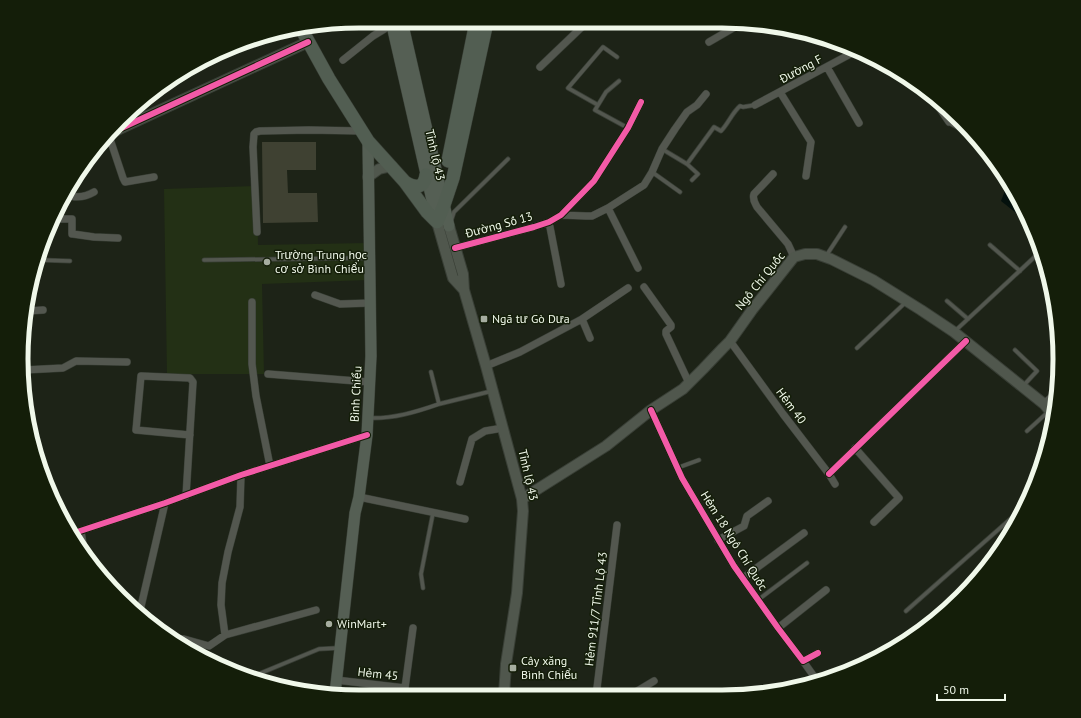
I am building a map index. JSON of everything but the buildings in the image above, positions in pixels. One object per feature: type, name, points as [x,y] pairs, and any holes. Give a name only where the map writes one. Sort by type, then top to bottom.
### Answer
[{"type":"highway","points":[[441,216],[441,192],[475,28]]},
{"type":"highway","points":[[441,216],[452,178],[486,28]]},
{"type":"highway","points":[[305,35],[329,79],[365,136],[392,166],[427,212],[441,216]]},
{"type":"highway","points":[[405,182],[416,186],[422,184],[426,175]]},
{"type":"main road","name":"Tỉnh lộ 43","points":[[392,28],[426,175],[455,248],[463,274],[464,290],[522,498],[523,511],[517,593],[506,664],[504,690]]},
{"type":"main road","name":"Tỉnh lộ 43","points":[[404,28],[441,192]]},
{"type":"main road","points":[[125,125],[305,35]]},
{"type":"main road","name":"Bình Chiểu","points":[[333,689],[336,680],[355,513],[359,497],[368,418],[371,356],[370,258],[368,177],[365,136]]},
{"type":"main road","points":[[368,177],[379,169],[392,166]]},
{"type":"main road","name":"Tỉnh lộ 43","points":[[441,216],[453,278],[464,290]]},
{"type":"main road","name":"Ngô Chí Quốc","points":[[522,498],[606,446],[651,410],[683,389],[730,341],[752,310],[794,257],[805,254],[817,254],[832,259],[873,280],[907,301],[966,341],[1049,410]]},
{"type":"street","points":[[343,60],[384,28]]},
{"type":"street","points":[[540,67],[581,28]]},
{"type":"street","points":[[709,42],[732,28]]},
{"type":"street","name":"Đường F","points":[[755,105],[851,54]]},
{"type":"street","points":[[827,67],[859,123]]},
{"type":"street","points":[[780,92],[811,142],[806,176]]},
{"type":"street","points":[[561,215],[592,216],[608,208],[644,185],[652,172],[662,149],[687,112],[697,105],[706,94]]},
{"type":"street","name":"Đường Số 13","points":[[455,248],[549,222],[561,215],[594,181],[628,128],[641,102]]},
{"type":"street","points":[[941,111],[948,122],[951,121]]},
{"type":"street","points":[[257,232],[253,147],[254,134],[256,132],[309,130],[365,136]]},
{"type":"street","points":[[110,140],[125,182],[154,178]]},
{"type":"street","points":[[773,174],[754,194],[754,201],[757,207],[788,244],[794,257]]},
{"type":"street","points":[[71,195],[73,197],[88,196],[94,192]]},
{"type":"street","points":[[608,208],[638,268]]},
{"type":"street","points":[[59,218],[72,219],[72,234],[118,238]]},
{"type":"street","points":[[549,222],[561,284]]},
{"type":"street","points":[[644,287],[671,325],[671,327],[666,331],[666,334],[689,383]]},
{"type":"street","points":[[486,366],[534,345],[582,319],[628,288]]},
{"type":"street","points":[[315,295],[340,304],[370,303]]},
{"type":"street","points":[[252,302],[252,364],[256,396],[270,466]]},
{"type":"street","points":[[32,311],[43,310]]},
{"type":"street","points":[[582,319],[590,338]]},
{"type":"street","name":"Hẻm 40","points":[[730,341],[829,474],[834,484]]},
{"type":"street","points":[[829,474],[966,341]]},
{"type":"street","points":[[28,370],[63,368],[76,361],[127,362]]},
{"type":"street","points":[[268,374],[369,382]]},
{"type":"street","points":[[186,496],[190,435],[193,382],[190,378],[141,376],[136,430],[190,435]]},
{"type":"street","name":"Hẻm 18 Ngô Chí Quốc","points":[[651,410],[682,478],[718,540],[734,566],[814,677]]},
{"type":"street","points":[[460,482],[472,439],[485,431],[503,428]]},
{"type":"street","points":[[77,532],[186,496],[241,475],[367,435]]},
{"type":"street","points":[[855,448],[899,498],[874,522]]},
{"type":"street","points":[[225,635],[221,605],[222,583],[228,552],[240,507],[241,475]]},
{"type":"street","points":[[359,497],[465,519]]},
{"type":"street","points":[[718,540],[744,526],[747,516],[768,501]]},
{"type":"street","points":[[141,608],[165,503]]},
{"type":"street","name":"Hẻm 911/7 Tỉnh Lộ 43","points":[[597,690],[617,525]]},
{"type":"street","points":[[81,531],[83,541]]},
{"type":"street","points":[[743,578],[804,533]]},
{"type":"street","points":[[778,628],[826,590]]},
{"type":"street","points":[[189,643],[209,646],[225,635],[316,610]]},
{"type":"street","name":"Hẻm 45","points":[[336,680],[405,688],[413,628]]},
{"type":"street","points":[[802,661],[818,653]]},
{"type":"street","points":[[639,690],[654,681]]},
{"type":"lane","points":[[598,106],[568,88],[603,47],[616,57]]},
{"type":"lane","points":[[619,81],[606,92],[595,110],[628,128]]},
{"type":"lane","points":[[687,164],[714,127],[721,131],[740,106],[744,107],[755,105]]},
{"type":"lane","points":[[948,122],[958,128]]},
{"type":"lane","points":[[662,149],[687,164],[698,174],[692,180]]},
{"type":"lane","points":[[441,216],[454,212],[508,159]]},
{"type":"lane","points":[[652,172],[680,192]]},
{"type":"lane","points":[[825,257],[845,227]]},
{"type":"lane","points":[[990,245],[1020,270]]},
{"type":"lane","points":[[954,332],[1036,256]]},
{"type":"lane","points":[[204,260],[370,258]]},
{"type":"lane","points":[[44,260],[70,261]]},
{"type":"lane","points":[[947,300],[968,319]]},
{"type":"lane","points":[[857,348],[907,301]]},
{"type":"lane","points":[[1015,350],[1037,371],[1022,386]]},
{"type":"lane","points":[[431,372],[439,404]]},
{"type":"lane","points":[[368,418],[404,415],[439,404],[493,391]]},
{"type":"lane","points":[[1027,431],[1049,410]]},
{"type":"lane","points":[[677,468],[699,460]]},
{"type":"lane","points":[[423,588],[421,574],[433,513]]},
{"type":"lane","points":[[906,611],[1013,517]]},
{"type":"lane","points":[[758,600],[807,563]]},
{"type":"lane","points":[[259,674],[319,649],[340,648]]},
{"type":"shaded area","name":"Trường Trung học cơ sở Bình Chiểu","points":[[257,186],[258,245],[368,243],[368,280],[262,284],[264,374],[167,374],[164,189]]},
{"type":"shaded area","points":[[1006,189],[1021,217],[1001,201]]},
{"type":"cycle path","points":[[123,127],[308,42]]},
{"type":"cycle path","points":[[455,248],[534,227],[549,222],[561,215],[594,181],[628,128],[641,102]]},
{"type":"cycle path","points":[[829,474],[966,341]]},
{"type":"cycle path","points":[[651,410],[682,478],[734,566],[803,661],[818,653]]},
{"type":"cycle path","points":[[77,532],[165,503],[241,475],[367,435]]},
{"type":"place","name":"Trường Trung học cơ sở Bình Chiểu","points":[[267,262]]},
{"type":"place","name":"Ngã tư Gò Dưa","points":[[484,319]]},
{"type":"place","name":"WinMart+","points":[[329,624]]},
{"type":"place","name":"Cây xăng Bình Chiểu","points":[[513,668]]}]
